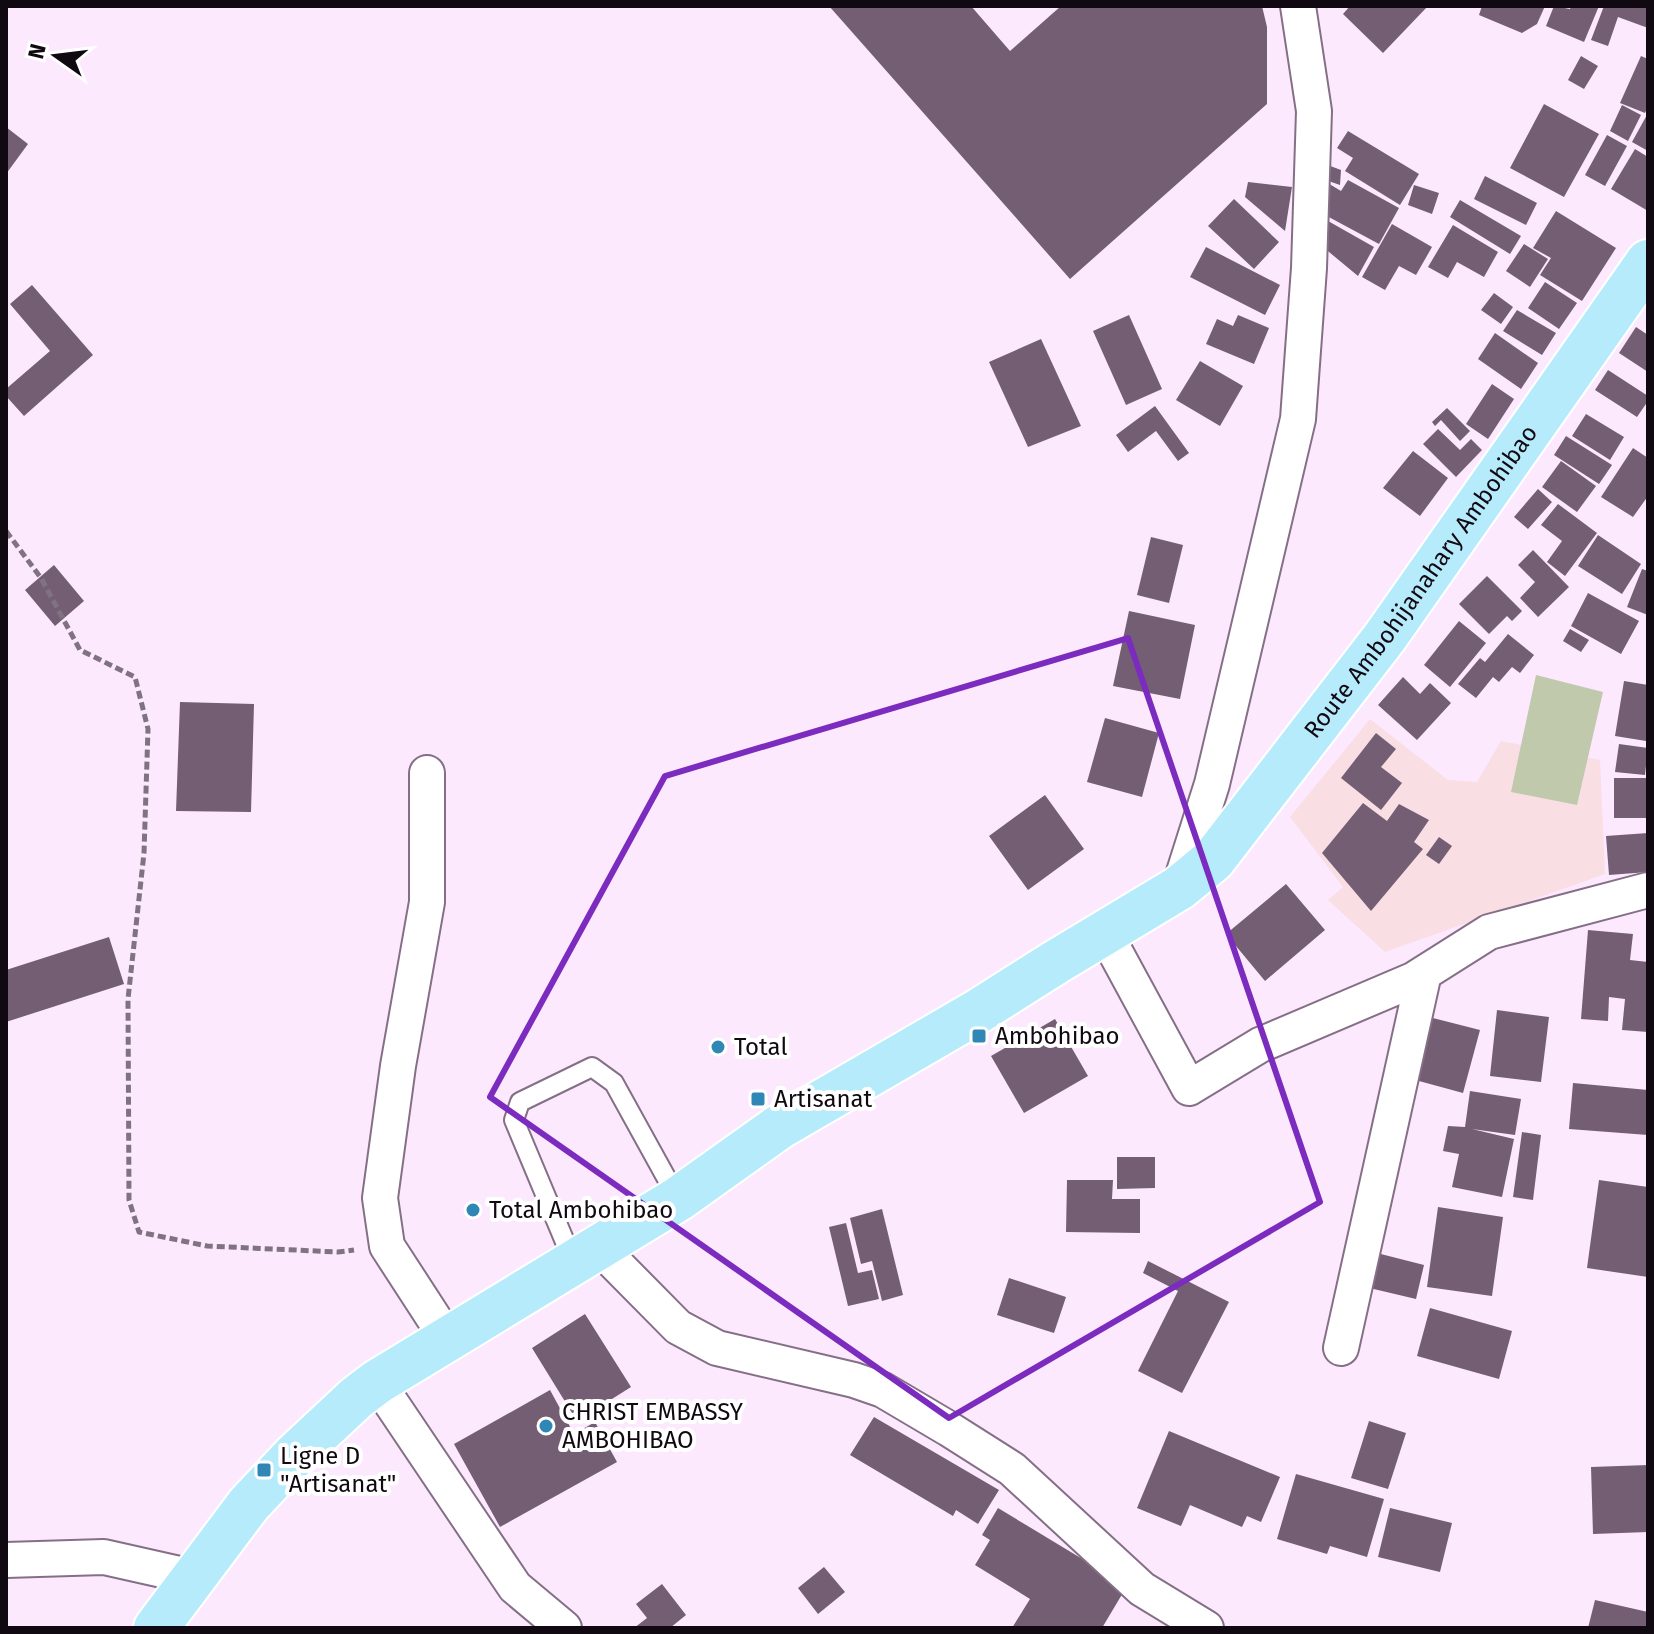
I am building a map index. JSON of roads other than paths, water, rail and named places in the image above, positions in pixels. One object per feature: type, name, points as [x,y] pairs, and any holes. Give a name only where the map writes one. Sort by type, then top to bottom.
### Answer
[{"type":"main road","name":"Route Ambohijanahary Ambohibao","points":[[156,1628],[249,1504],[285,1465],[377,1382],[678,1199],[779,1127],[977,1012],[1179,888],[1213,860],[1385,637],[1648,262]]},
{"type":"street","points":[[1179,888],[1212,784],[1298,419],[1309,268],[1314,111],[1298,6]]},
{"type":"street","points":[[427,773],[427,902],[398,1066],[380,1198],[387,1246],[448,1340]]},
{"type":"street","points":[[1105,933],[1189,1088],[1260,1045],[1413,980],[1489,932],[1648,890]]},
{"type":"street","points":[[1341,1348],[1424,973]]},
{"type":"street","points":[[586,1254],[678,1327],[717,1348],[854,1380],[883,1390],[949,1429],[1012,1469],[1142,1589],[1206,1628]]},
{"type":"street","points":[[377,1382],[515,1587],[564,1628]]},
{"type":"street","points":[[6,1560],[104,1557],[193,1577]]},
{"type":"lane","points":[[586,1254],[514,1120],[520,1102],[592,1067],[602,1072],[614,1083],[678,1199]]},
{"type":"place","name":"Ambohibao","points":[[979,1036]]},
{"type":"place","name":"Total","points":[[718,1047]]},
{"type":"place","name":"Artisanat","points":[[758,1099]]},
{"type":"place","name":"Total Ambohibao","points":[[473,1210]]},
{"type":"place","name":"CHRIST EMBASSY AMBOHIBAO","points":[[546,1426]]},
{"type":"place","name":"Ligne D \"Artisanat\"","points":[[264,1470]]}]
